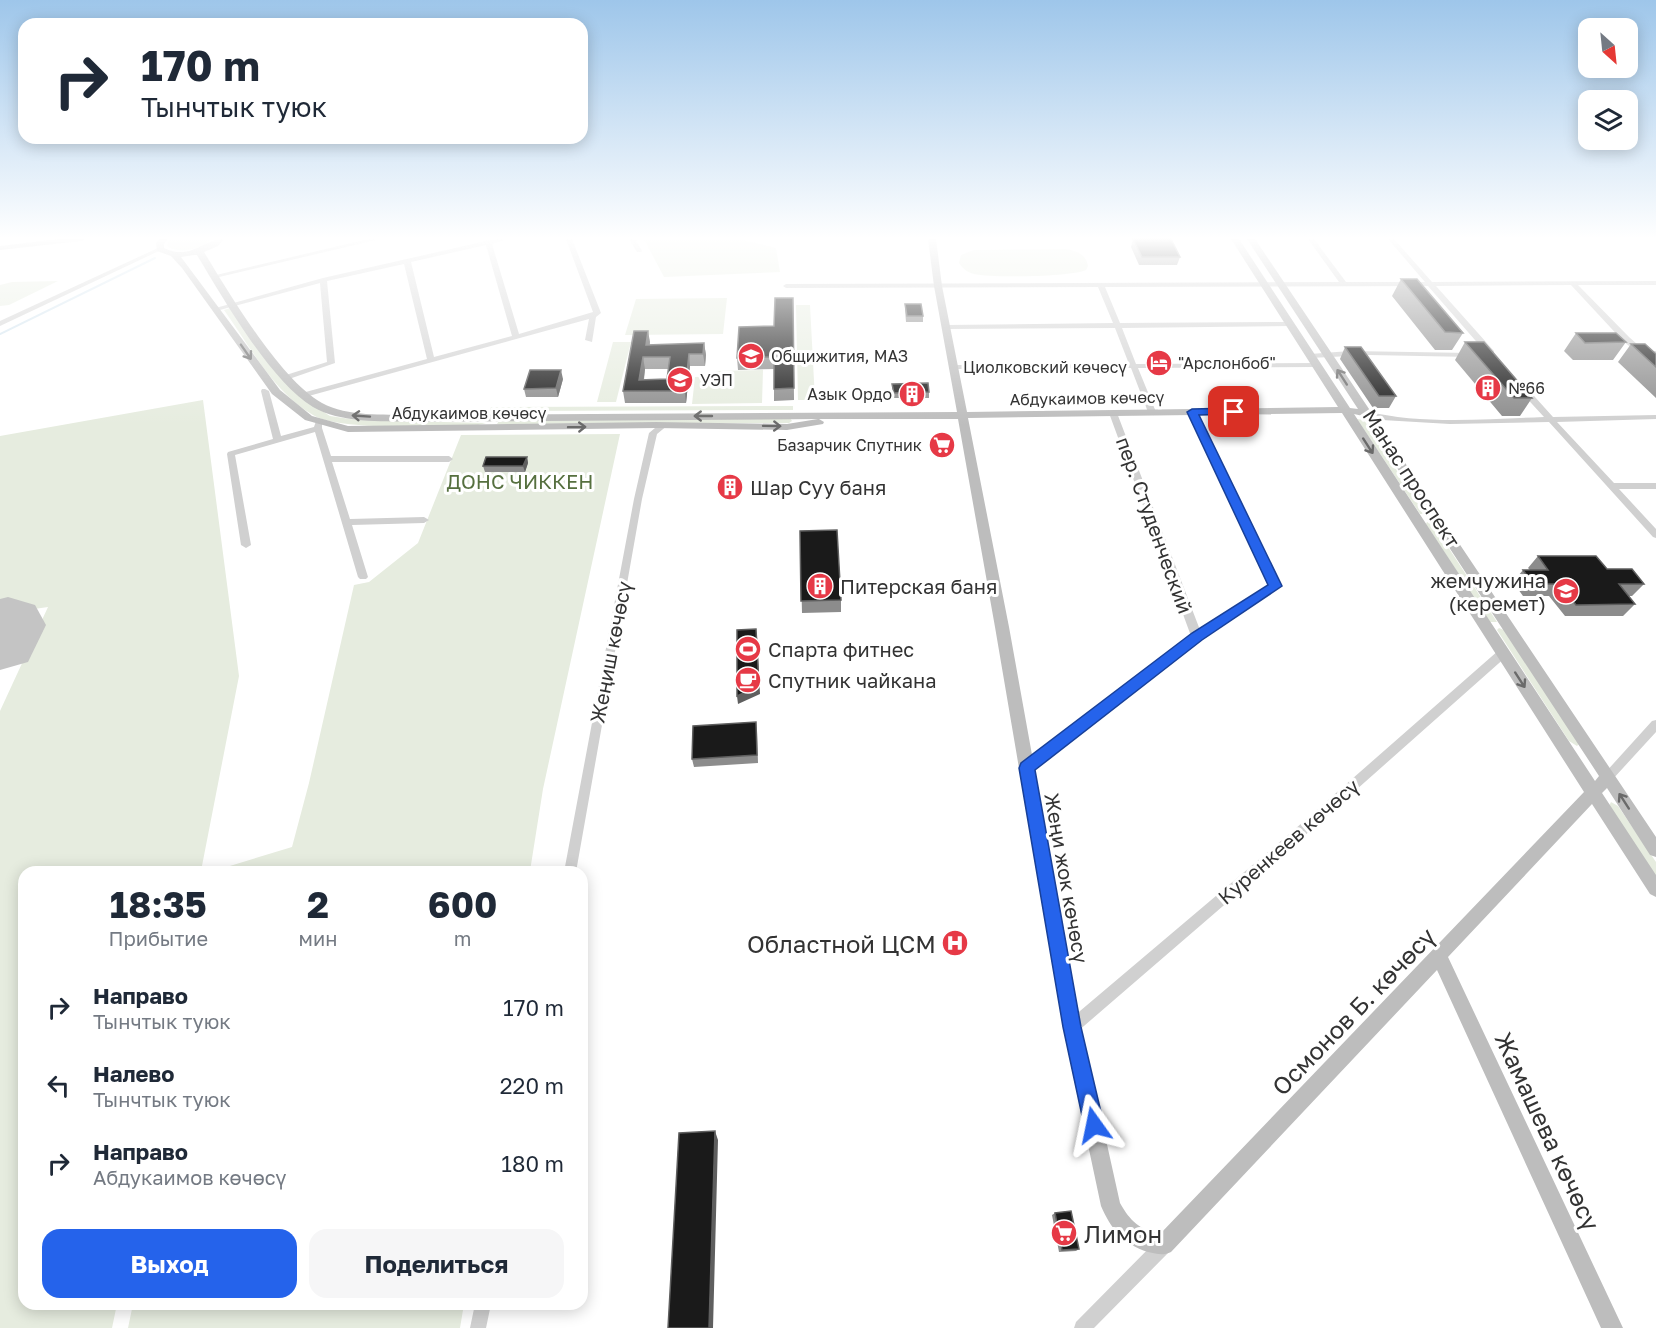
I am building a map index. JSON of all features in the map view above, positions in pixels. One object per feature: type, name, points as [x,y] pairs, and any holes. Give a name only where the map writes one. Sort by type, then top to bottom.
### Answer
[{"type":"main road","name":"Абдукаимов көчөсү","points":[[210,301],[276,392],[292,409],[319,425],[348,429],[664,425],[787,427],[845,417]]},
{"type":"main road","name":"Абдукаимов көчөсү","points":[[230,301],[305,395],[319,406],[347,415],[845,417],[1344,410],[1365,413]]},
{"type":"main road","name":"Жеңи жок көчөсү","points":[[941,301],[1072,1027],[1111,1206],[1121,1225],[1140,1240],[1164,1245]]},
{"type":"main road","name":"Манас проспект","points":[[1275,301],[1656,890]]},
{"type":"main road","points":[[1291,301],[1656,850]]},
{"type":"main road","points":[[491,428],[495,417]]},
{"type":"main road","points":[[1415,519],[1436,519]]},
{"type":"main road","points":[[1484,625],[1507,625]]},
{"type":"main road","name":"Осмонов Б. көчөсү","points":[[1164,1245],[1608,777]]},
{"type":"main road","name":"Жамашева көчөсү","points":[[1438,956],[1612,1328]]},
{"type":"street","points":[[0,324],[46,301]]},
{"type":"street","points":[[216,309],[243,301]]},
{"type":"street","points":[[289,377],[331,363],[325,301]]},
{"type":"street","points":[[416,301],[430,359]]},
{"type":"street","points":[[506,301],[516,337]]},
{"type":"street","points":[[305,395],[592,316],[597,313],[593,301]]},
{"type":"street","points":[[1108,301],[1152,412]]},
{"type":"street","points":[[1445,301],[1500,363]]},
{"type":"street","points":[[1589,301],[1643,353],[1656,353]]},
{"type":"street","points":[[589,340],[592,316]]},
{"type":"street","points":[[947,327],[1290,324]]},
{"type":"street","name":"Циолковский көчөсү","points":[[954,367],[1135,367],[1313,360],[1327,354],[1356,351],[1386,354],[1493,355]]},
{"type":"street","points":[[1514,379],[1656,536]]},
{"type":"street","points":[[265,391],[278,440]]},
{"type":"street","points":[[1027,768],[1197,637],[1275,586],[1192,412]]},
{"type":"street","name":"пер. Студенческий","points":[[1113,413],[1197,637]]},
{"type":"street","points":[[1365,413],[1382,418],[1442,422],[1656,417]]},
{"type":"street","points":[[246,545],[231,454],[319,425],[363,577]]},
{"type":"street","points":[[640,426],[653,433],[664,425]]},
{"type":"street","name":"Жеңиш көчөсү","points":[[571,866],[638,499],[653,433]]},
{"type":"street","points":[[328,459],[449,459]]},
{"type":"street","points":[[1612,486],[1656,486]]},
{"type":"street","points":[[346,522],[424,520]]},
{"type":"street","name":"Куренкеев көчөсү","points":[[1072,1027],[1299,833],[1503,653]]},
{"type":"street","name":"Осмонов Б. көчөсү","points":[[1608,777],[1656,724]]},
{"type":"street","name":"Осмонов Б. көчөсү","points":[[1082,1328],[1164,1245]]},
{"type":"street","points":[[478,1328],[482,1310]]},
{"type":"green space","points":[[0,301],[17,301],[9,305],[0,306]]},
{"type":"green space","points":[[635,301],[727,301],[723,334],[625,335]]},
{"type":"green space","points":[[796,305],[810,305],[815,400],[798,400]]},
{"type":"green space","points":[[230,308],[306,401],[330,416],[357,420],[486,423],[368,426],[346,424],[313,415],[286,394],[263,367],[224,310]]},
{"type":"green space","points":[[613,342],[631,342],[616,402],[597,402]]},
{"type":"green space","points":[[763,370],[762,403],[692,404],[695,377],[714,376],[715,371]]},
{"type":"green space","points":[[203,400],[239,676],[202,866],[18,866],[18,1310],[116,1310],[112,1328],[0,1328],[0,711],[48,607],[0,614],[0,436]]},
{"type":"green space","points":[[793,406],[793,410],[490,411],[491,407]]},
{"type":"green space","points":[[790,418],[792,421],[789,423],[497,424],[499,421]]},
{"type":"green space","points":[[1357,419],[1364,420],[1425,514],[1420,514]]},
{"type":"green space","name":"ДОНС ЧИККЕН","points":[[620,434],[543,789],[531,866],[230,866],[292,847],[309,783],[354,585],[369,582],[418,543],[461,435]]},
{"type":"green space","points":[[1427,522],[1433,524],[1497,622],[1490,622],[1426,524]]},
{"type":"green space","points":[[1499,628],[1504,630],[1579,744],[1577,746],[1569,741],[1497,630]]},
{"type":"green space","points":[[1611,802],[1618,806],[1656,862],[1656,877],[1609,806]]},
{"type":"green space","points":[[132,1310],[463,1310],[460,1328],[128,1328]]},
{"type":"building","name":"Общижития, МАЗ","points":[[775,301],[793,301],[794,388],[774,389],[774,357],[737,358],[739,327],[774,326]]},
{"type":"building","points":[[1419,301],[1436,301],[1463,333],[1445,332]]},
{"type":"building","points":[[905,304],[921,304],[923,316],[907,316]]},
{"type":"building","points":[[634,331],[648,331],[646,345],[704,343],[703,354],[689,354],[685,391],[623,391]],"holes":[[[643,357],[670,357],[667,379],[639,380]]]},
{"type":"building","points":[[1576,333],[1616,333],[1626,342],[1585,343]]},
{"type":"building","points":[[1465,342],[1484,342],[1532,398],[1514,398]]},
{"type":"building","points":[[1631,344],[1645,344],[1656,354],[1656,367]]},
{"type":"building","points":[[1345,347],[1361,347],[1396,396],[1379,396]]},
{"type":"building","points":[[530,370],[561,370],[556,388],[524,389]]},
{"type":"building","points":[[928,383],[929,392],[894,393],[892,384]]},
{"type":"building","points":[[486,457],[527,457],[523,466],[483,466]]},
{"type":"building","name":"Питерская баня","points":[[837,530],[841,600],[801,601],[800,531]]},
{"type":"building","points":[[1538,556],[1596,556],[1607,569],[1632,569],[1644,584],[1619,584],[1635,604],[1576,605],[1560,584],[1533,584],[1523,570],[1548,570]]},
{"type":"building","points":[[756,629],[759,686],[737,696],[737,630]]},
{"type":"building","points":[[756,722],[757,755],[692,759],[693,726]]},
{"type":"building","points":[[715,1131],[709,1328],[668,1328],[679,1133]]},
{"type":"building","name":"Лимон","points":[[1071,1211],[1079,1249],[1062,1250],[1055,1213]]},
{"type":"waterway","points":[[0,334],[67,301]]},
{"type":"runway","points":[[0,641],[8,625]]},
{"type":"place","name":"Общижития, МАЗ","points":[[751,356]]},
{"type":"place","name":"\"Арслонбоб\"","points":[[1159,363]]},
{"type":"place","name":"УЭП","points":[[680,380]]},
{"type":"place","name":"№66","points":[[1488,388]]},
{"type":"place","name":"Азык Ордо","points":[[912,394]]},
{"type":"place","name":"Базарчик Спутник","points":[[942,445]]},
{"type":"place","name":"Шар Суу баня","points":[[730,487]]},
{"type":"place","name":"Питерская баня","points":[[820,586]]},
{"type":"place","name":"жемчужина (керемет)","points":[[1566,591]]},
{"type":"place","name":"Спарта фитнес","points":[[748,649]]},
{"type":"place","name":"Спутник чайкана","points":[[748,680]]},
{"type":"place","name":"Областной ЦСМ","points":[[955,943]]},
{"type":"place","name":"Лимон","points":[[1064,1233]]},
{"type":"route","points":[[1094,1125],[1072,1027],[1027,768],[1152,670],[1197,637],[1275,586],[1192,412],[1234,412]]}]
